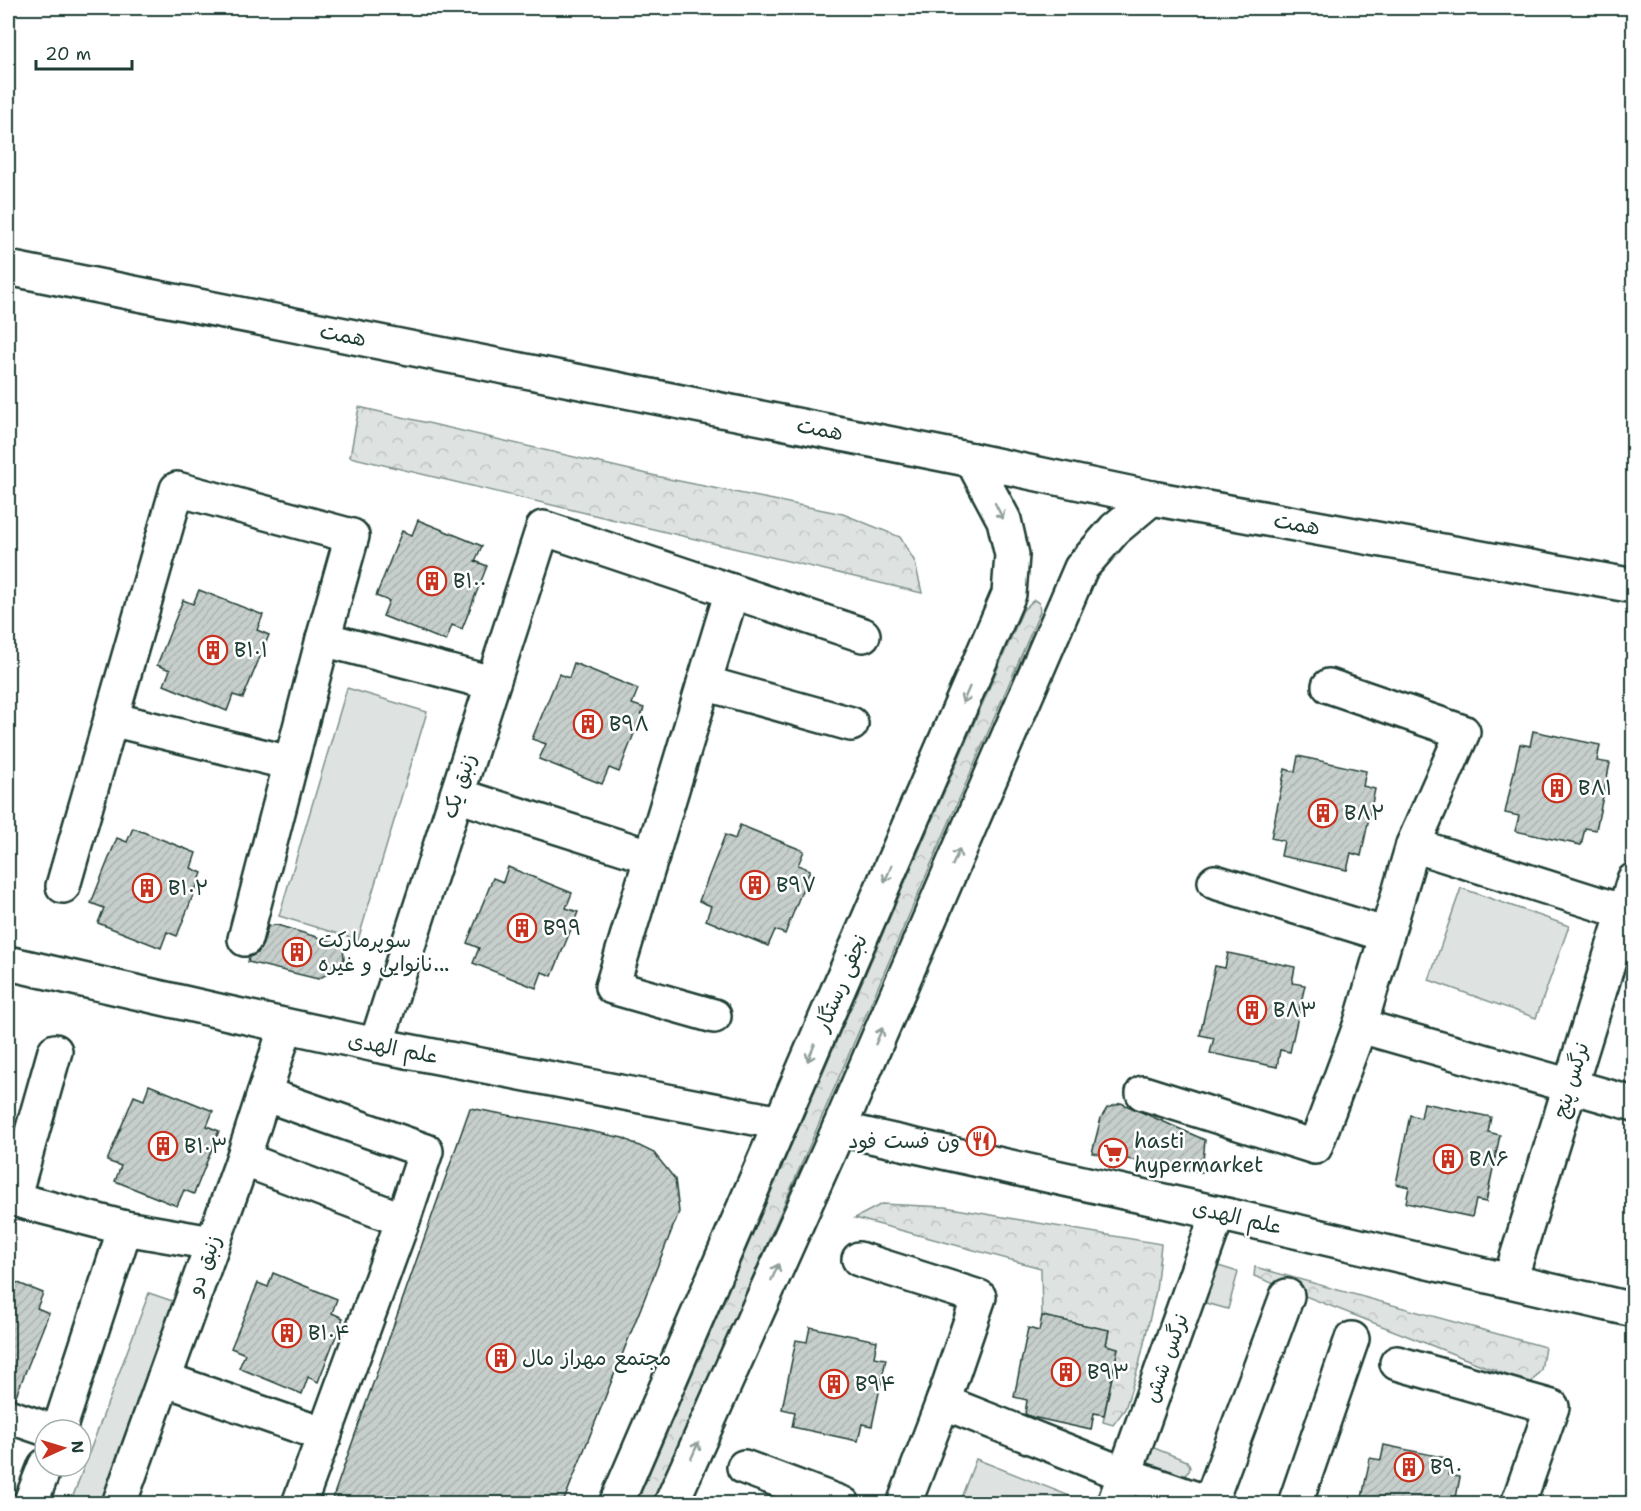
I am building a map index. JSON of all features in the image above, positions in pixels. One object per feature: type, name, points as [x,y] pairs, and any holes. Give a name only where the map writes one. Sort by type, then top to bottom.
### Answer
[{"type":"street","name":"همت","points":[[8,268],[1152,498],[1634,586]]},
{"type":"street","name":"نجفی رستگار","points":[[616,1503],[1009,594],[1012,555],[1004,520],[972,460]]},
{"type":"street","points":[[63,886],[177,489],[352,536],[245,939]]},
{"type":"street","points":[[672,1503],[838,1129],[1081,568],[1115,529],[1152,498]]},
{"type":"street","name":"زنبق یک","points":[[376,1045],[543,528],[732,591]]},
{"type":"street","points":[[714,1016],[612,987],[732,591],[863,635]]},
{"type":"street","points":[[323,639],[492,683]]},
{"type":"street","points":[[704,683],[851,724]]},
{"type":"street","points":[[1143,1093],[1315,1147],[1360,1026],[1413,845],[1463,732],[1329,686]]},
{"type":"street","points":[[111,719],[290,763]]},
{"type":"street","points":[[457,795],[652,857]]},
{"type":"street","points":[[1413,845],[1629,913]]},
{"type":"street","name":"نرگس پنج","points":[[1510,1280],[1569,1086],[1629,913],[1634,880]]},
{"type":"street","points":[[1215,882],[1387,935]]},
{"type":"street","name":"علم الهدی","points":[[8,963],[376,1045],[781,1123]]},
{"type":"street","name":"زنبق دو","points":[[119,1503],[243,1159],[286,1026]]},
{"type":"street","points":[[1360,1026],[1634,1104]]},
{"type":"street","points":[[55,1051],[13,1199],[125,1228],[212,1243]]},
{"type":"street","points":[[264,1094],[426,1151],[299,1503]]},
{"type":"street","name":"علم الهدی","points":[[838,1129],[1218,1213],[1634,1310]]},
{"type":"street","points":[[243,1159],[403,1220]]},
{"type":"street","name":"نرگس شش","points":[[1119,1489],[1218,1213]]},
{"type":"street","points":[[63,1418],[125,1228]]},
{"type":"street","points":[[859,1258],[979,1297],[943,1402],[904,1503]]},
{"type":"street","points":[[943,1402],[1119,1489],[1211,1503],[1287,1296]]},
{"type":"street","points":[[1295,1503],[1352,1339]]},
{"type":"street","points":[[1396,1363],[1552,1407],[1518,1503]]},
{"type":"street","points":[[164,1379],[325,1435]]},
{"type":"street","points":[[8,1416],[33,1425]]},
{"type":"street","points":[[744,1467],[843,1503]]},
{"type":"street","points":[[30,1503],[40,1478]]},
{"type":"green space","points":[[359,407],[669,479],[843,514],[900,537],[915,562],[922,593],[350,457]]},
{"type":"green space","points":[[1034,600],[1039,603],[1040,612],[655,1503],[636,1504],[1023,610]]},
{"type":"green space","points":[[347,688],[427,712],[358,940],[279,916]]},
{"type":"green space","points":[[1461,888],[1569,926],[1536,1018],[1429,980]]},
{"type":"green space","points":[[882,1204],[945,1207],[1161,1244],[1156,1291],[1139,1365],[1125,1409],[1113,1425],[1103,1422],[1118,1348],[1106,1345],[1109,1330],[1042,1316],[1041,1268],[855,1218]]},
{"type":"green space","points":[[1212,1264],[1238,1272],[1228,1309],[1202,1302]]},
{"type":"green space","points":[[1255,1267],[1545,1347],[1541,1370],[1530,1384],[1254,1276]]},
{"type":"green space","points":[[149,1293],[184,1305],[110,1503],[70,1504],[80,1478],[93,1478],[93,1443]]},
{"type":"green space","points":[[1149,1446],[1187,1461],[1189,1471],[1183,1477],[1151,1468],[1145,1461]]},
{"type":"green space","points":[[976,1459],[1080,1500],[1078,1503],[959,1503]]},
{"type":"building","name":"B۱۰۰","points":[[418,520],[482,546],[475,561],[487,566],[462,629],[452,625],[446,641],[383,616],[389,601],[376,596],[402,531],[412,535]]},
{"type":"building","name":"B۱۰۱","points":[[199,590],[263,615],[257,630],[269,635],[243,698],[233,695],[227,711],[164,685],[170,670],[157,665],[183,600],[193,604]]},
{"type":"building","name":"B۹۸","points":[[574,663],[638,689],[632,704],[644,708],[619,772],[609,768],[602,784],[539,759],[546,744],[532,739],[559,674],[569,678]]},
{"type":"building","name":"B۸۱","points":[[1533,731],[1600,745],[1597,761],[1610,763],[1596,830],[1585,828],[1581,845],[1515,831],[1519,816],[1505,813],[1520,744],[1530,746]]},
{"type":"building","name":"B۸۲","points":[[1298,756],[1366,771],[1363,786],[1375,789],[1361,856],[1351,853],[1347,870],[1281,856],[1284,841],[1271,838],[1285,769],[1295,772]]},
{"type":"building","name":"B۹۷","points":[[740,825],[804,851],[798,865],[810,870],[785,934],[775,930],[768,946],[706,920],[711,906],[699,901],[725,835],[735,839]]},
{"type":"building","name":"B۱۰۲","points":[[133,828],[196,853],[191,868],[202,873],[177,936],[167,932],[161,948],[98,923],[104,908],[91,903],[117,838],[127,842]]},
{"type":"building","name":"B۹۹","points":[[508,867],[572,893],[566,908],[578,912],[552,976],[542,972],[536,988],[473,963],[479,948],[467,943],[493,878],[503,882]]},
{"type":"building","name":"سوپرمارکت نانوایی و غیره...","points":[[277,925],[343,945],[344,959],[335,970],[318,979],[248,962],[249,957],[258,953],[263,944],[268,926]]},
{"type":"building","name":"B۸۳","points":[[1228,953],[1295,967],[1292,983],[1305,985],[1290,1052],[1280,1050],[1277,1067],[1210,1053],[1214,1038],[1200,1035],[1215,966],[1225,968]]},
{"type":"building","name":"B۱۰۳","points":[[149,1085],[213,1111],[207,1126],[219,1131],[194,1194],[184,1190],[177,1206],[115,1181],[121,1166],[107,1161],[134,1096],[144,1100]]},
{"type":"building","points":[[1121,1103],[1205,1140],[1202,1172],[1092,1153],[1101,1118],[1107,1108]]},
{"type":"building","name":"B۸۶","points":[[1424,1103],[1491,1117],[1488,1132],[1500,1135],[1486,1202],[1476,1200],[1472,1217],[1406,1203],[1409,1187],[1396,1184],[1410,1115],[1421,1118]]},
{"type":"building","name":"مجتمع مهراز مال","points":[[470,1108],[623,1138],[654,1153],[675,1179],[679,1212],[563,1503],[331,1503]]},
{"type":"building","name":"B۱۰۴","points":[[273,1273],[337,1299],[332,1313],[343,1318],[318,1382],[308,1377],[302,1394],[239,1368],[245,1354],[231,1348],[258,1283],[268,1287]]},
{"type":"building","points":[[8,1279],[43,1293],[37,1308],[49,1313],[15,1398],[8,1398]]},
{"type":"building","name":"B۹۳","points":[[1042,1316],[1109,1330],[1106,1345],[1118,1348],[1104,1415],[1094,1413],[1091,1430],[1025,1414],[1027,1400],[1014,1397],[1028,1328],[1039,1331]]},
{"type":"building","name":"B۹۴","points":[[810,1327],[877,1341],[874,1357],[886,1359],[872,1426],[862,1424],[858,1441],[792,1427],[795,1412],[782,1409],[796,1340],[807,1342]]},
{"type":"building","name":"B۹۰","points":[[1384,1445],[1451,1459],[1448,1475],[1460,1477],[1455,1503],[1361,1503],[1370,1458],[1381,1460]]},
{"type":"place","name":"B۱۰۰","points":[[432,581]]},
{"type":"place","name":"B۱۰۱","points":[[213,650]]},
{"type":"place","name":"B۹۸","points":[[588,724]]},
{"type":"place","name":"B۸۱","points":[[1557,788]]},
{"type":"place","name":"B۸۲","points":[[1323,813]]},
{"type":"place","name":"B۹۷","points":[[755,885]]},
{"type":"place","name":"B۱۰۲","points":[[147,888]]},
{"type":"place","name":"B۹۹","points":[[522,928]]},
{"type":"place","name":"سوپرمارکت نانوایی و غیره...","points":[[297,952]]},
{"type":"place","name":"B۸۳","points":[[1252,1010]]},
{"type":"place","name":"ون فست فود","points":[[981,1141]]},
{"type":"place","name":"B۱۰۳","points":[[163,1146]]},
{"type":"place","name":"hasti hypermarket","points":[[1113,1153]]},
{"type":"place","name":"B۸۶","points":[[1448,1159]]},
{"type":"place","name":"B۱۰۴","points":[[287,1333]]},
{"type":"place","name":"مجتمع مهراز مال","points":[[501,1358]]},
{"type":"place","name":"B۹۳","points":[[1066,1372]]},
{"type":"place","name":"B۹۴","points":[[834,1384]]},
{"type":"place","name":"B۹۰","points":[[1409,1467]]}]
